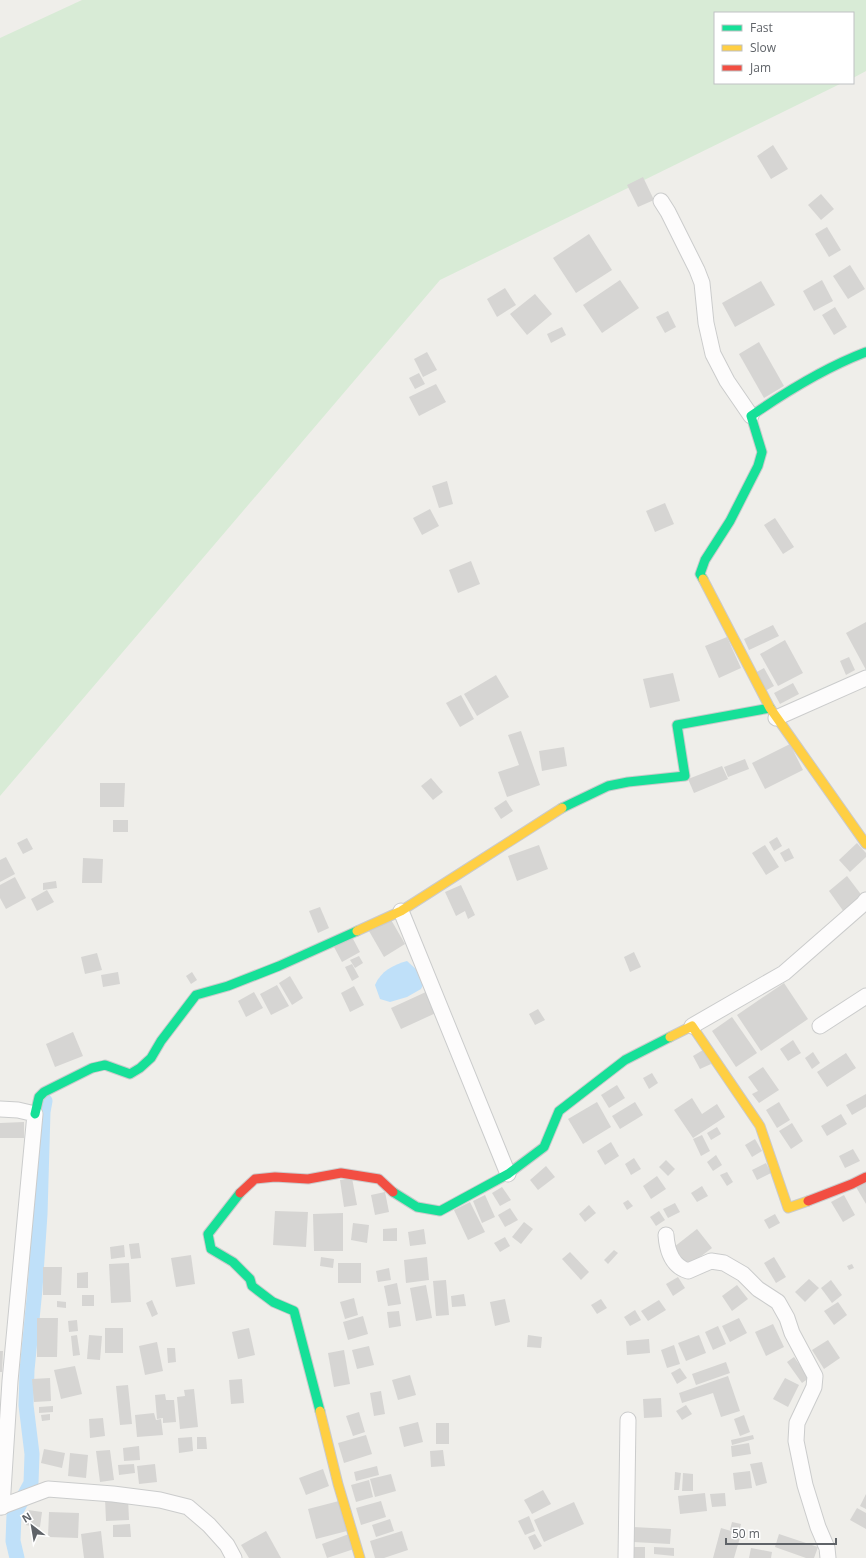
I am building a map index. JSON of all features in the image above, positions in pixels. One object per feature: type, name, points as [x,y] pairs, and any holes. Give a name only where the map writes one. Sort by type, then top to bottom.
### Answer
[{"type":"street","points":[[661,201],[697,270],[702,284],[706,323],[714,354],[727,381],[751,416],[762,452],[758,466],[744,494],[706,560],[700,574],[773,713],[866,844]]},
{"type":"street","points":[[751,416],[774,400],[846,359],[866,352]]},
{"type":"street","points":[[234,1558],[227,1545],[218,1535],[188,1507],[160,1500],[113,1494],[48,1489],[3,1506],[10,1381],[35,1114],[39,1097],[44,1092],[92,1068],[105,1065],[130,1074],[140,1068],[150,1058],[161,1040],[196,995],[228,986],[279,966],[401,911],[557,811],[608,786],[628,782],[685,776],[677,725],[773,713],[866,678]]},
{"type":"street","points":[[360,1558],[338,1484],[294,1311],[273,1302],[252,1286],[250,1279],[234,1262],[211,1249],[208,1234],[244,1188],[255,1179],[275,1177],[308,1178],[341,1173],[357,1175],[379,1180],[398,1196],[417,1207],[440,1211],[508,1174],[544,1147],[559,1111],[626,1060],[692,1026],[784,973],[864,904],[866,900]]},
{"type":"street","points":[[401,911],[508,1174]]},
{"type":"street","points":[[820,1026],[866,996]]},
{"type":"street","points":[[692,1026],[760,1126],[788,1208],[852,1184],[866,1177]]},
{"type":"street","points":[[0,1109],[18,1110],[35,1114]]},
{"type":"street","points":[[666,1235],[668,1250],[677,1265],[688,1271],[711,1261],[724,1263],[743,1274],[758,1289],[778,1302],[787,1318],[792,1333],[815,1376],[814,1387],[797,1424],[796,1441],[805,1485],[818,1527],[827,1548],[828,1558]]},
{"type":"street","points":[[626,1558],[628,1420]]},
{"type":"green space","points":[[82,0],[866,0],[866,71],[854,77],[854,12],[714,12],[714,84],[840,84],[440,280],[0,796],[0,38]]},
{"type":"water","points":[[407,961],[418,971],[425,981],[421,989],[407,997],[390,1002],[380,999],[375,985],[378,980],[388,969]]},
{"type":"building","points":[[773,145],[788,169],[771,179],[757,156]]},
{"type":"building","points":[[643,177],[654,200],[638,207],[627,185]]},
{"type":"building","points":[[821,194],[834,209],[821,220],[808,205]]},
{"type":"building","points":[[827,227],[841,250],[829,257],[815,234]]},
{"type":"building","points":[[589,234],[612,270],[576,293],[553,258]]},
{"type":"building","points":[[850,265],[865,289],[848,299],[833,276]]},
{"type":"building","points":[[620,280],[639,308],[602,333],[583,305]]},
{"type":"building","points":[[822,280],[833,301],[814,311],[803,291]]},
{"type":"building","points":[[761,281],[775,305],[735,327],[722,303]]},
{"type":"building","points":[[505,288],[516,305],[497,317],[487,299]]},
{"type":"building","points":[[535,294],[552,314],[527,335],[510,314]]},
{"type":"building","points":[[835,307],[847,327],[834,335],[822,315]]},
{"type":"building","points":[[668,311],[676,327],[665,333],[656,317]]},
{"type":"building","points":[[562,327],[566,335],[551,343],[547,334]]},
{"type":"building","points":[[759,342],[784,386],[764,398],[739,354]]},
{"type":"building","points":[[427,352],[437,370],[423,377],[414,359]]},
{"type":"building","points":[[419,373],[425,384],[415,389],[409,378]]},
{"type":"building","points":[[436,384],[446,402],[419,416],[409,397]]},
{"type":"building","points":[[447,481],[453,504],[439,508],[432,486]]},
{"type":"building","points":[[665,503],[674,524],[655,532],[646,511]]},
{"type":"building","points":[[430,509],[439,526],[422,535],[413,518]]},
{"type":"building","points":[[775,518],[794,547],[783,554],[764,525]]},
{"type":"building","points":[[471,561],[480,584],[458,593],[449,570]]},
{"type":"building","points":[[866,622],[866,670],[846,633]]},
{"type":"building","points":[[773,625],[779,636],[749,650],[744,639]]},
{"type":"building","points":[[727,637],[741,668],[719,678],[705,646]]},
{"type":"building","points":[[785,640],[803,673],[778,686],[760,654]]},
{"type":"building","points":[[849,657],[855,670],[846,675],[840,661]]},
{"type":"building","points":[[764,668],[774,686],[765,691],[755,673]]},
{"type":"building","points":[[673,673],[680,701],[650,708],[643,679]]},
{"type":"building","points":[[496,675],[509,697],[477,716],[464,694]]},
{"type":"building","points":[[793,683],[799,694],[780,704],[774,693]]},
{"type":"building","points":[[461,695],[474,719],[460,727],[446,703]]},
{"type":"building","points":[[521,731],[540,785],[507,797],[498,772],[519,765],[508,735]]},
{"type":"building","points":[[790,744],[803,770],[765,789],[752,763]]},
{"type":"building","points":[[564,747],[567,766],[542,771],[539,751]]},
{"type":"building","points":[[745,759],[749,769],[728,777],[724,767]]},
{"type":"building","points":[[722,766],[728,779],[694,793],[688,779]]},
{"type":"building","points":[[431,778],[443,792],[433,800],[421,786]]},
{"type":"building","points":[[100,783],[125,783],[124,807],[100,807]]},
{"type":"building","points":[[506,800],[513,811],[501,819],[494,808]]},
{"type":"building","points":[[113,820],[128,820],[128,832],[113,832]]},
{"type":"building","points":[[777,837],[782,846],[774,851],[769,842]]},
{"type":"building","points":[[27,838],[33,849],[23,854],[17,843]]},
{"type":"building","points":[[857,843],[866,853],[866,857],[850,872],[839,860]]},
{"type":"building","points":[[539,845],[548,869],[517,881],[508,856]]},
{"type":"building","points":[[765,845],[779,867],[766,875],[752,853]]},
{"type":"building","points":[[789,848],[794,858],[785,862],[780,853]]},
{"type":"building","points":[[6,857],[15,874],[0,882],[0,860]]},
{"type":"building","points":[[83,858],[103,859],[102,883],[82,883]]},
{"type":"building","points":[[847,876],[863,897],[844,912],[829,891]]},
{"type":"building","points":[[15,877],[26,898],[6,909],[0,898],[0,885]]},
{"type":"building","points":[[56,881],[57,888],[43,890],[43,883]]},
{"type":"building","points":[[461,885],[475,915],[468,919],[465,911],[456,916],[445,892]]},
{"type":"building","points":[[47,890],[54,902],[37,911],[31,899]]},
{"type":"building","points":[[320,907],[329,928],[318,933],[309,911]]},
{"type":"building","points":[[390,918],[405,944],[384,957],[369,931]]},
{"type":"building","points":[[352,937],[360,952],[342,962],[334,947]]},
{"type":"building","points":[[634,952],[641,967],[630,972],[624,957]]},
{"type":"building","points":[[97,953],[102,970],[85,974],[81,957]]},
{"type":"building","points":[[359,956],[363,963],[355,968],[350,960]]},
{"type":"building","points":[[352,964],[359,977],[352,981],[345,967]]},
{"type":"building","points":[[118,972],[120,984],[103,987],[101,975]]},
{"type":"building","points":[[192,972],[197,980],[191,984],[186,976]]},
{"type":"building","points":[[290,976],[303,998],[292,1005],[279,983]]},
{"type":"building","points":[[784,983],[808,1019],[761,1051],[737,1015]]},
{"type":"building","points":[[277,985],[289,1006],[271,1015],[260,994]]},
{"type":"building","points":[[354,986],[364,1005],[350,1012],[341,993]]},
{"type":"building","points":[[428,991],[438,1012],[401,1029],[391,1008]]},
{"type":"building","points":[[254,992],[263,1008],[246,1017],[238,1001]]},
{"type":"building","points":[[538,1009],[545,1020],[535,1025],[529,1014]]},
{"type":"building","points":[[732,1017],[757,1053],[736,1067],[712,1031]]},
{"type":"building","points":[[73,1032],[83,1056],[55,1067],[46,1044]]},
{"type":"building","points":[[793,1040],[801,1053],[788,1061],[780,1049]]},
{"type":"building","points":[[703,1050],[711,1064],[700,1069],[693,1056]]},
{"type":"building","points":[[813,1052],[820,1063],[812,1069],[805,1058]]},
{"type":"building","points":[[846,1053],[856,1068],[827,1087],[817,1072]]},
{"type":"building","points":[[763,1067],[779,1090],[759,1103],[752,1094],[758,1091],[748,1077]]},
{"type":"building","points":[[652,1073],[658,1083],[649,1089],[643,1078]]},
{"type":"building","points":[[617,1085],[625,1098],[609,1108],[601,1095]]},
{"type":"building","points":[[866,1094],[866,1107],[852,1115],[846,1105]]},
{"type":"building","points":[[692,1098],[702,1114],[717,1104],[725,1117],[693,1138],[674,1110]]},
{"type":"building","points":[[597,1102],[611,1127],[583,1144],[568,1119]]},
{"type":"building","points":[[635,1102],[643,1115],[620,1129],[612,1116]]},
{"type":"building","points":[[779,1102],[790,1120],[777,1128],[766,1110]]},
{"type":"building","points":[[841,1114],[847,1124],[827,1136],[821,1126]]},
{"type":"building","points":[[24,1122],[24,1138],[0,1138],[0,1123]]},
{"type":"building","points":[[792,1123],[803,1141],[791,1149],[779,1131]]},
{"type":"building","points":[[717,1127],[721,1134],[711,1140],[707,1133]]},
{"type":"building","points":[[702,1135],[710,1151],[701,1156],[693,1139]]},
{"type":"building","points":[[755,1139],[762,1151],[752,1157],[745,1145]]},
{"type":"building","points":[[611,1142],[619,1156],[605,1165],[597,1151]]},
{"type":"building","points":[[853,1149],[860,1161],[845,1168],[839,1156]]},
{"type":"building","points":[[716,1155],[722,1165],[713,1171],[707,1162]]},
{"type":"building","points":[[634,1158],[641,1169],[631,1175],[625,1164]]},
{"type":"building","points":[[666,1160],[675,1169],[668,1176],[659,1167]]},
{"type":"building","points":[[766,1163],[771,1173],[757,1180],[752,1170]]},
{"type":"building","points":[[546,1166],[555,1177],[538,1190],[530,1180]]},
{"type":"building","points":[[727,1172],[733,1182],[727,1186],[720,1175]]},
{"type":"building","points":[[657,1176],[666,1189],[651,1199],[643,1186]]},
{"type":"building","points":[[352,1178],[357,1205],[344,1207],[340,1180]]},
{"type":"building","points":[[866,1182],[866,1204],[856,1187]]},
{"type":"building","points":[[702,1186],[708,1196],[697,1202],[691,1193]]},
{"type":"building","points":[[502,1187],[511,1200],[500,1206],[492,1193]]},
{"type":"building","points":[[385,1192],[389,1212],[375,1215],[371,1195]]},
{"type":"building","points":[[485,1195],[495,1217],[482,1223],[473,1201]]},
{"type":"building","points":[[844,1195],[855,1215],[843,1222],[831,1202]]},
{"type":"building","points":[[628,1200],[633,1206],[627,1210],[623,1203]]},
{"type":"building","points":[[470,1202],[485,1232],[468,1240],[454,1210]]},
{"type":"building","points":[[675,1203],[680,1212],[668,1218],[663,1209]]},
{"type":"building","points":[[589,1205],[596,1213],[585,1222],[579,1214]]},
{"type":"building","points":[[510,1208],[518,1220],[505,1227],[498,1215]]},
{"type":"building","points":[[275,1211],[308,1212],[306,1247],[273,1245]]},
{"type":"building","points":[[659,1211],[665,1220],[656,1226],[650,1217]]},
{"type":"building","points":[[343,1213],[343,1251],[314,1251],[313,1214]]},
{"type":"building","points":[[775,1214],[780,1223],[769,1229],[764,1220]]},
{"type":"building","points":[[524,1222],[533,1229],[521,1244],[512,1237]]},
{"type":"building","points":[[353,1223],[369,1225],[367,1243],[351,1240]]},
{"type":"building","points":[[397,1228],[397,1241],[383,1241],[383,1229]]},
{"type":"building","points":[[424,1229],[426,1244],[410,1246],[408,1232]]},
{"type":"building","points":[[697,1229],[712,1248],[688,1266],[674,1247]]},
{"type":"building","points":[[505,1237],[510,1246],[500,1252],[494,1243]]},
{"type":"building","points":[[139,1243],[141,1258],[131,1259],[129,1244]]},
{"type":"building","points":[[124,1245],[125,1257],[111,1259],[110,1247]]},
{"type":"building","points":[[614,1250],[618,1253],[608,1264],[604,1260]]},
{"type":"building","points":[[570,1252],[589,1272],[581,1280],[562,1259]]},
{"type":"building","points":[[191,1255],[195,1284],[176,1287],[171,1258]]},
{"type":"building","points":[[321,1257],[334,1259],[333,1268],[320,1266]]},
{"type":"building","points":[[427,1257],[429,1280],[406,1283],[404,1260]]},
{"type":"building","points":[[774,1257],[786,1277],[776,1283],[764,1263]]},
{"type":"building","points":[[129,1263],[131,1302],[111,1303],[109,1264]]},
{"type":"building","points":[[338,1263],[361,1263],[361,1283],[338,1283]]},
{"type":"building","points":[[852,1264],[854,1268],[849,1270],[847,1266]]},
{"type":"building","points":[[43,1267],[62,1267],[61,1295],[43,1295]]},
{"type":"building","points":[[389,1268],[391,1280],[378,1282],[376,1271]]},
{"type":"building","points":[[88,1272],[88,1288],[77,1288],[77,1273]]},
{"type":"building","points":[[678,1277],[685,1288],[673,1296],[666,1284]]},
{"type":"building","points":[[809,1279],[819,1288],[805,1302],[795,1292]]},
{"type":"building","points":[[446,1280],[449,1315],[436,1316],[433,1281]]},
{"type":"building","points":[[831,1280],[842,1295],[832,1303],[821,1288]]},
{"type":"building","points":[[397,1283],[401,1304],[388,1306],[384,1286]]},
{"type":"building","points":[[426,1285],[432,1318],[416,1321],[410,1288]]},
{"type":"building","points":[[737,1285],[748,1299],[732,1311],[722,1296]]},
{"type":"building","points":[[464,1294],[466,1306],[452,1307],[451,1296]]},
{"type":"building","points":[[82,1295],[94,1295],[94,1306],[82,1306]]},
{"type":"building","points":[[354,1298],[358,1315],[345,1319],[340,1302]]},
{"type":"building","points":[[505,1299],[510,1322],[495,1326],[490,1302]]},
{"type":"building","points":[[601,1299],[607,1308],[597,1314],[591,1305]]},
{"type":"building","points":[[152,1300],[158,1314],[152,1317],[146,1303]]},
{"type":"building","points":[[659,1300],[666,1310],[648,1321],[641,1311]]},
{"type":"building","points":[[57,1301],[66,1302],[66,1308],[57,1307]]},
{"type":"building","points":[[838,1302],[847,1315],[834,1325],[824,1311]]},
{"type":"building","points":[[635,1310],[641,1320],[630,1326],[624,1317]]},
{"type":"building","points":[[399,1311],[401,1326],[389,1328],[387,1312]]},
{"type":"building","points":[[363,1316],[368,1334],[348,1340],[343,1322]]},
{"type":"building","points":[[37,1318],[58,1318],[57,1357],[37,1357]]},
{"type":"building","points":[[739,1318],[747,1333],[730,1342],[722,1326]]},
{"type":"building","points":[[77,1320],[78,1331],[69,1332],[68,1321]]},
{"type":"building","points":[[773,1324],[784,1347],[766,1356],[755,1332]]},
{"type":"building","points":[[718,1326],[726,1344],[713,1350],[705,1332]]},
{"type":"building","points":[[105,1328],[123,1328],[123,1353],[105,1353]]},
{"type":"building","points":[[249,1328],[255,1355],[238,1359],[232,1332]]},
{"type":"building","points":[[77,1335],[80,1355],[73,1356],[71,1336]]},
{"type":"building","points":[[89,1335],[102,1336],[100,1360],[87,1359]]},
{"type":"building","points":[[528,1335],[542,1337],[541,1348],[527,1347]]},
{"type":"building","points":[[699,1335],[706,1353],[686,1361],[678,1343]]},
{"type":"building","points":[[649,1339],[650,1353],[627,1355],[626,1341]]},
{"type":"building","points":[[828,1340],[840,1358],[824,1369],[812,1350]]},
{"type":"building","points":[[157,1342],[163,1371],[145,1375],[139,1346]]},
{"type":"building","points":[[674,1345],[680,1364],[667,1368],[661,1350]]},
{"type":"building","points":[[369,1346],[374,1365],[357,1369],[352,1350]]},
{"type":"building","points":[[167,1348],[175,1348],[176,1362],[168,1363]]},
{"type":"building","points":[[344,1350],[350,1384],[334,1387],[328,1353]]},
{"type":"building","points":[[0,1351],[3,1351],[2,1372],[0,1372]]},
{"type":"building","points":[[794,1357],[809,1378],[802,1383],[787,1362]]},
{"type":"building","points":[[726,1362],[730,1373],[696,1385],[692,1374]]},
{"type":"building","points":[[75,1366],[82,1394],[61,1399],[54,1370]]},
{"type":"building","points":[[680,1368],[687,1378],[677,1384],[671,1373]]},
{"type":"building","points":[[410,1375],[416,1395],[398,1400],[392,1380]]},
{"type":"building","points":[[728,1376],[740,1411],[721,1417],[713,1393],[682,1403],[679,1393]]},
{"type":"building","points":[[50,1378],[51,1401],[34,1402],[32,1379]]},
{"type":"building","points":[[785,1378],[799,1385],[788,1407],[773,1399]]},
{"type":"building","points":[[242,1379],[244,1403],[231,1404],[229,1380]]},
{"type":"building","points":[[128,1385],[132,1424],[120,1425],[116,1386]]},
{"type":"building","points":[[194,1389],[198,1427],[180,1429],[177,1397],[185,1396],[184,1390]]},
{"type":"building","points":[[381,1391],[385,1414],[374,1416],[370,1393]]},
{"type":"building","points":[[165,1394],[166,1400],[174,1400],[176,1422],[163,1423],[163,1418],[157,1419],[155,1395]]},
{"type":"building","points":[[661,1398],[662,1417],[644,1418],[643,1399]]},
{"type":"building","points":[[686,1405],[692,1414],[682,1420],[676,1411]]},
{"type":"building","points":[[53,1406],[53,1412],[39,1413],[39,1407]]},
{"type":"building","points":[[359,1412],[365,1432],[353,1436],[346,1416]]},
{"type":"building","points":[[154,1413],[156,1420],[161,1419],[163,1435],[137,1437],[135,1415]]},
{"type":"building","points":[[50,1414],[50,1420],[42,1421],[41,1415]]},
{"type":"building","points":[[744,1415],[750,1432],[740,1436],[734,1419]]},
{"type":"building","points":[[103,1418],[105,1436],[90,1438],[89,1419]]},
{"type":"building","points":[[418,1422],[423,1442],[404,1447],[399,1427]]},
{"type":"building","points":[[436,1423],[449,1423],[449,1444],[436,1444]]},
{"type":"building","points":[[366,1435],[372,1454],[344,1463],[338,1443]]},
{"type":"building","points":[[753,1435],[754,1439],[732,1445],[731,1440]]},
{"type":"building","points":[[192,1437],[193,1451],[179,1453],[178,1438]]},
{"type":"building","points":[[197,1437],[206,1437],[207,1449],[197,1449]]},
{"type":"building","points":[[749,1443],[751,1454],[732,1457],[731,1446]]},
{"type":"building","points":[[139,1446],[140,1460],[124,1461],[123,1448]]},
{"type":"building","points":[[44,1449],[65,1453],[62,1468],[41,1463]]},
{"type":"building","points":[[110,1450],[114,1480],[100,1482],[96,1451]]},
{"type":"building","points":[[443,1450],[445,1466],[431,1467],[430,1451]]},
{"type":"building","points":[[70,1453],[88,1455],[86,1478],[68,1476]]},
{"type":"building","points":[[762,1462],[767,1483],[756,1486],[750,1464]]},
{"type":"building","points":[[134,1464],[135,1473],[119,1475],[118,1465]]},
{"type":"building","points":[[155,1464],[157,1482],[139,1484],[137,1466]]},
{"type":"building","points":[[377,1466],[379,1475],[356,1481],[354,1472]]},
{"type":"building","points":[[323,1469],[329,1486],[306,1495],[299,1478]]},
{"type":"building","points":[[750,1471],[752,1488],[735,1490],[733,1473]]},
{"type":"building","points":[[675,1472],[681,1473],[679,1490],[674,1490]]},
{"type":"building","points":[[683,1473],[693,1474],[693,1491],[682,1491]]},
{"type":"building","points":[[391,1474],[396,1491],[375,1497],[370,1479]]},
{"type":"building","points":[[369,1480],[373,1497],[356,1502],[351,1485]]},
{"type":"building","points":[[543,1490],[551,1504],[532,1514],[524,1500]]},
{"type":"building","points":[[705,1493],[707,1511],[680,1514],[678,1496]]},
{"type":"building","points":[[725,1493],[726,1506],[712,1507],[710,1494]]},
{"type":"building","points":[[866,1494],[866,1509],[860,1506]]},
{"type":"building","points":[[105,1498],[128,1498],[129,1520],[106,1521]]},
{"type":"building","points":[[339,1501],[347,1531],[316,1539],[308,1509]]},
{"type":"building","points":[[381,1501],[386,1517],[361,1525],[356,1508]]},
{"type":"building","points":[[574,1502],[584,1524],[544,1542],[534,1520]]},
{"type":"building","points":[[857,1508],[866,1513],[866,1529],[850,1520]]},
{"type":"building","points":[[28,1510],[42,1512],[40,1527],[25,1525]]},
{"type":"building","points":[[49,1512],[79,1513],[78,1538],[48,1537]]},
{"type":"building","points":[[529,1516],[535,1531],[525,1535],[518,1521]]},
{"type":"building","points":[[390,1519],[394,1531],[376,1537],[372,1525]]},
{"type":"building","points":[[732,1522],[741,1524],[739,1532],[730,1530]]},
{"type":"building","points":[[130,1524],[131,1537],[113,1537],[113,1525]]},
{"type":"building","points":[[633,1527],[671,1529],[670,1544],[633,1542]]},
{"type":"building","points":[[721,1528],[741,1534],[734,1558],[713,1558]]},
{"type":"building","points":[[101,1531],[104,1558],[84,1558],[81,1534]]},
{"type":"building","points":[[266,1531],[281,1558],[249,1558],[241,1545]]},
{"type":"building","points":[[402,1531],[408,1550],[384,1558],[375,1558],[370,1541]]},
{"type":"building","points":[[349,1534],[354,1549],[327,1558],[322,1544]]},
{"type":"building","points":[[535,1534],[542,1546],[534,1550],[528,1537]]},
{"type":"building","points":[[779,1534],[818,1547],[814,1558],[806,1558],[775,1547]]},
{"type":"building","points":[[633,1547],[645,1547],[645,1558],[633,1558]]},
{"type":"building","points":[[654,1547],[674,1548],[674,1556],[654,1554]]},
{"type":"building","points":[[751,1548],[772,1552],[771,1558],[749,1558]]},
{"type":"waterway","points":[[17,1558],[13,1541],[14,1515],[31,1483],[32,1454],[26,1405],[27,1370],[35,1289],[40,1214],[43,1112],[45,1101]]},
{"type":"traffic: fast","points":[[703,579],[700,574],[705,560],[730,521],[758,466],[762,452],[751,416],[806,381],[835,365],[866,352]]},
{"type":"traffic: fast","points":[[562,808],[608,786],[628,782],[685,776],[677,725],[770,708]]},
{"type":"traffic: fast","points":[[35,1114],[39,1097],[44,1092],[92,1068],[105,1065],[130,1074],[140,1068],[151,1058],[161,1041],[196,995],[228,986],[279,966],[357,931]]},
{"type":"traffic: fast","points":[[393,1192],[417,1207],[440,1211],[508,1174],[544,1147],[559,1111],[625,1060],[670,1037]]},
{"type":"traffic: fast","points":[[240,1193],[208,1234],[211,1249],[233,1262],[250,1279],[252,1286],[273,1302],[294,1311],[320,1411]]},
{"type":"traffic: slow","points":[[703,579],[770,708],[866,844]]},
{"type":"traffic: slow","points":[[357,931],[401,911],[562,808]]},
{"type":"traffic: slow","points":[[670,1037],[692,1026],[760,1126],[788,1208],[808,1201]]},
{"type":"traffic: slow","points":[[320,1411],[338,1484],[360,1558]]},
{"type":"traffic: jam","points":[[240,1193],[255,1179],[275,1177],[308,1179],[341,1173],[379,1179],[393,1192]]},
{"type":"traffic: jam","points":[[808,1201],[866,1177]]}]
